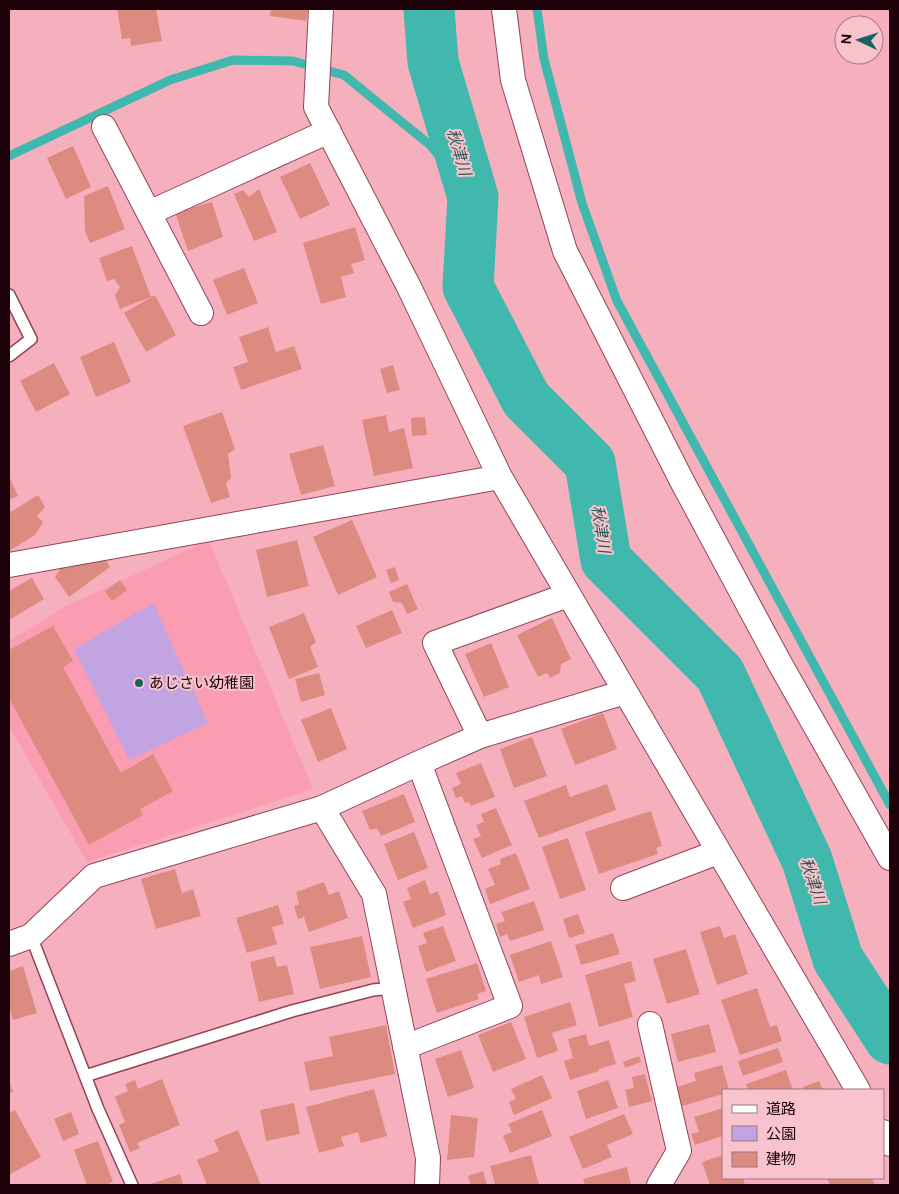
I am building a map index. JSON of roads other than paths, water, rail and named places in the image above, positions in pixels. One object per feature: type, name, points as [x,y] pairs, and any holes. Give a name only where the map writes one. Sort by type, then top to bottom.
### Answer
[{"type":"street","points":[[321,9],[316,107],[409,286],[500,477],[857,1089]]},
{"type":"street","points":[[504,9],[513,80],[565,251],[683,483],[779,662],[890,858]]},
{"type":"street","points":[[104,127],[202,313]]},
{"type":"street","points":[[150,213],[329,132]]},
{"type":"street","points":[[9,565],[500,477]]},
{"type":"street","points":[[480,736],[435,643],[568,595]]},
{"type":"street","points":[[9,944],[31,936],[94,876],[322,808],[419,762],[480,736],[624,692]]},
{"type":"street","points":[[405,1047],[510,1006],[419,762]]},
{"type":"street","points":[[322,808],[374,894],[428,1158],[427,1185]]},
{"type":"street","points":[[623,888],[718,852]]},
{"type":"street","points":[[650,1024],[679,1151],[659,1185]]},
{"type":"lane","points":[[9,295],[31,339],[9,356]]},
{"type":"lane","points":[[31,936],[85,1076],[132,1185]]},
{"type":"lane","points":[[85,1076],[292,1011],[373,990],[393,988]]},
{"type":"waterway","name":"秋津川","points":[[429,9],[433,62],[473,197],[468,287],[526,399],[590,463],[606,560],[720,674],[807,860],[838,959],[890,1039]]},
{"type":"waterway","points":[[537,9],[544,59],[582,203],[617,301],[890,805]]},
{"type":"waterway","points":[[9,156],[170,80],[233,60],[293,61],[344,75],[430,145],[473,197]]},
{"type":"place","name":"あじさい幼稚園","points":[[139,683]]}]
